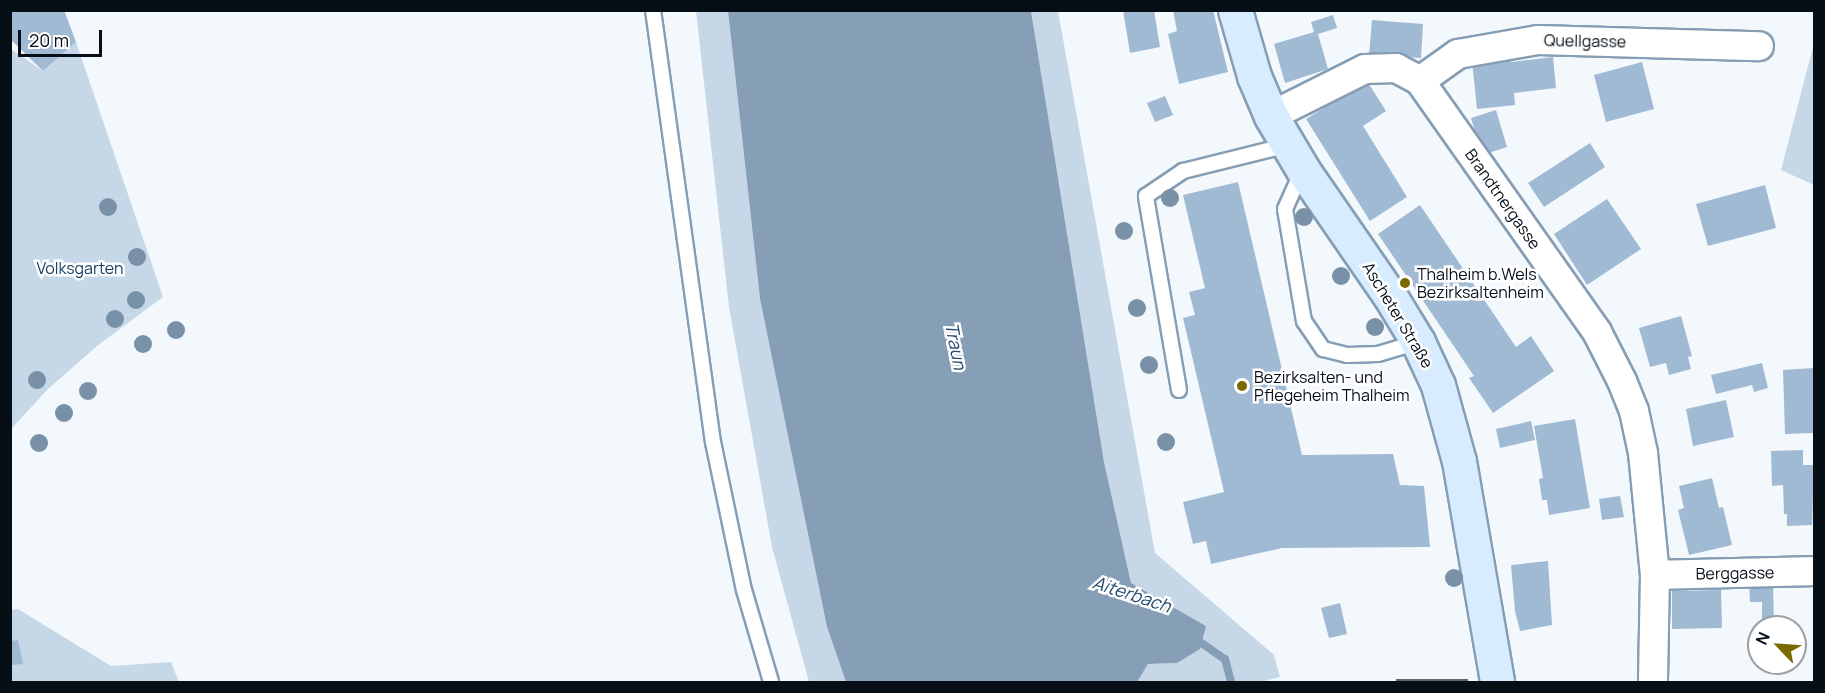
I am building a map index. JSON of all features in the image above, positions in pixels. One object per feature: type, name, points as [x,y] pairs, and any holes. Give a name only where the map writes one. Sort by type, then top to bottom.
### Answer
[{"type":"main road","name":"Ascheter Straße","points":[[1235,10],[1254,76],[1271,116],[1295,158],[1390,296],[1418,342],[1438,385],[1459,462],[1497,682]]},
{"type":"street","name":"Quellgasse","points":[[1420,81],[1458,54],[1538,40],[1759,46]]},
{"type":"street","name":"Brandtnergasse","points":[[1271,116],[1365,69],[1396,68],[1420,81],[1597,332],[1622,381],[1634,411],[1643,453],[1654,575],[1653,682]]},
{"type":"street","name":"Berggasse","points":[[1654,575],[1815,571]]},
{"type":"lane","points":[[653,10],[714,442],[744,590],[771,682]]},
{"type":"lane","points":[[1179,390],[1146,196],[1183,171],[1295,158],[1285,209],[1304,321],[1323,349],[1347,355],[1378,354],[1418,342]]},
{"type":"green space","points":[[696,11],[728,11],[760,299],[827,627],[846,682],[809,682],[772,547],[729,307]]},
{"type":"green space","points":[[1031,11],[1058,11],[1155,553],[1274,655],[1280,677],[1260,682],[1137,682],[1148,664],[1177,663],[1206,626],[1131,583],[1104,462]]},
{"type":"green space","name":"Volksgarten","points":[[76,42],[163,297],[97,346],[48,389],[11,429],[11,49],[43,71]]},
{"type":"green space","points":[[1814,43],[1814,185],[1781,170]]},
{"type":"green space","points":[[18,609],[111,666],[171,662],[179,682],[11,682],[10,610]]},
{"type":"water","name":"Traun","points":[[728,11],[1031,11],[1104,462],[1131,583],[1206,626],[1200,649],[1177,663],[1148,664],[1137,682],[846,682],[827,627],[760,299]]},
{"type":"building","points":[[10,10],[64,10],[76,42],[43,71],[10,39]]},
{"type":"building","points":[[1123,10],[1154,10],[1160,47],[1130,53]]},
{"type":"building","points":[[1173,10],[1213,10],[1228,72],[1179,84],[1168,34],[1177,31]]},
{"type":"building","points":[[1333,15],[1337,28],[1318,34],[1328,69],[1285,83],[1274,44],[1314,32],[1311,22]]},
{"type":"building","points":[[1372,20],[1423,24],[1421,58],[1369,55]]},
{"type":"building","points":[[1510,56],[1511,62],[1553,57],[1556,88],[1514,93],[1515,105],[1477,109],[1472,61]]},
{"type":"building","points":[[1642,62],[1654,109],[1606,122],[1594,75]]},
{"type":"building","points":[[1367,81],[1386,111],[1363,126],[1407,197],[1370,221],[1306,119]]},
{"type":"building","points":[[1165,96],[1173,115],[1155,122],[1147,103]]},
{"type":"building","points":[[1496,110],[1507,147],[1482,155],[1471,118]]},
{"type":"building","points":[[1590,143],[1605,167],[1544,207],[1528,183]]},
{"type":"building","name":"Bezirksalten- und Pflegeheim Thalheim","points":[[1238,182],[1302,455],[1393,454],[1400,485],[1424,486],[1430,547],[1282,548],[1211,564],[1206,541],[1193,544],[1183,502],[1224,492],[1183,318],[1195,315],[1189,292],[1205,288],[1183,195]]},
{"type":"building","points":[[1765,185],[1776,228],[1708,246],[1696,204]]},
{"type":"building","points":[[1607,199],[1641,249],[1587,285],[1554,234]]},
{"type":"building","points":[[1420,205],[1516,347],[1531,336],[1554,371],[1493,413],[1469,378],[1474,376],[1378,234]]},
{"type":"building","points":[[1681,316],[1692,356],[1688,357],[1691,369],[1669,375],[1666,363],[1650,367],[1639,328]]},
{"type":"building","points":[[1762,363],[1768,388],[1754,392],[1752,385],[1716,394],[1711,375]]},
{"type":"building","points":[[1814,368],[1814,433],[1785,434],[1783,370]]},
{"type":"building","points":[[1726,400],[1734,437],[1693,446],[1686,409]]},
{"type":"building","points":[[1575,419],[1590,508],[1549,515],[1547,500],[1542,500],[1539,479],[1543,478],[1534,426]]},
{"type":"building","points":[[1531,421],[1535,440],[1500,448],[1496,429]]},
{"type":"building","points":[[1803,450],[1803,465],[1814,465],[1812,525],[1787,526],[1787,514],[1784,514],[1783,485],[1772,486],[1771,451]]},
{"type":"building","points":[[1712,478],[1719,508],[1723,507],[1732,545],[1689,555],[1678,510],[1684,508],[1679,486]]},
{"type":"building","points":[[1620,496],[1624,517],[1602,520],[1599,499]]},
{"type":"building","points":[[1548,561],[1552,625],[1520,631],[1515,611],[1511,565]]},
{"type":"building","points":[[1773,580],[1774,615],[1762,615],[1762,602],[1750,602],[1749,581]]},
{"type":"building","points":[[1721,590],[1722,628],[1672,629],[1672,591]]},
{"type":"building","points":[[1340,603],[1347,634],[1329,638],[1321,608]]},
{"type":"building","points":[[18,640],[23,664],[10,665],[10,641]]},
{"type":"waterway","name":"Aiterbach","points":[[1193,637],[1225,659],[1231,682]]},
{"type":"railway","points":[[1396,682],[1468,682]]},
{"type":"place","name":"Thalheim b.Wels Bezirksaltenheim","points":[[1405,283]]},
{"type":"place","name":"Bezirksalten- und Pflegeheim Thalheim","points":[[1242,386]]}]
